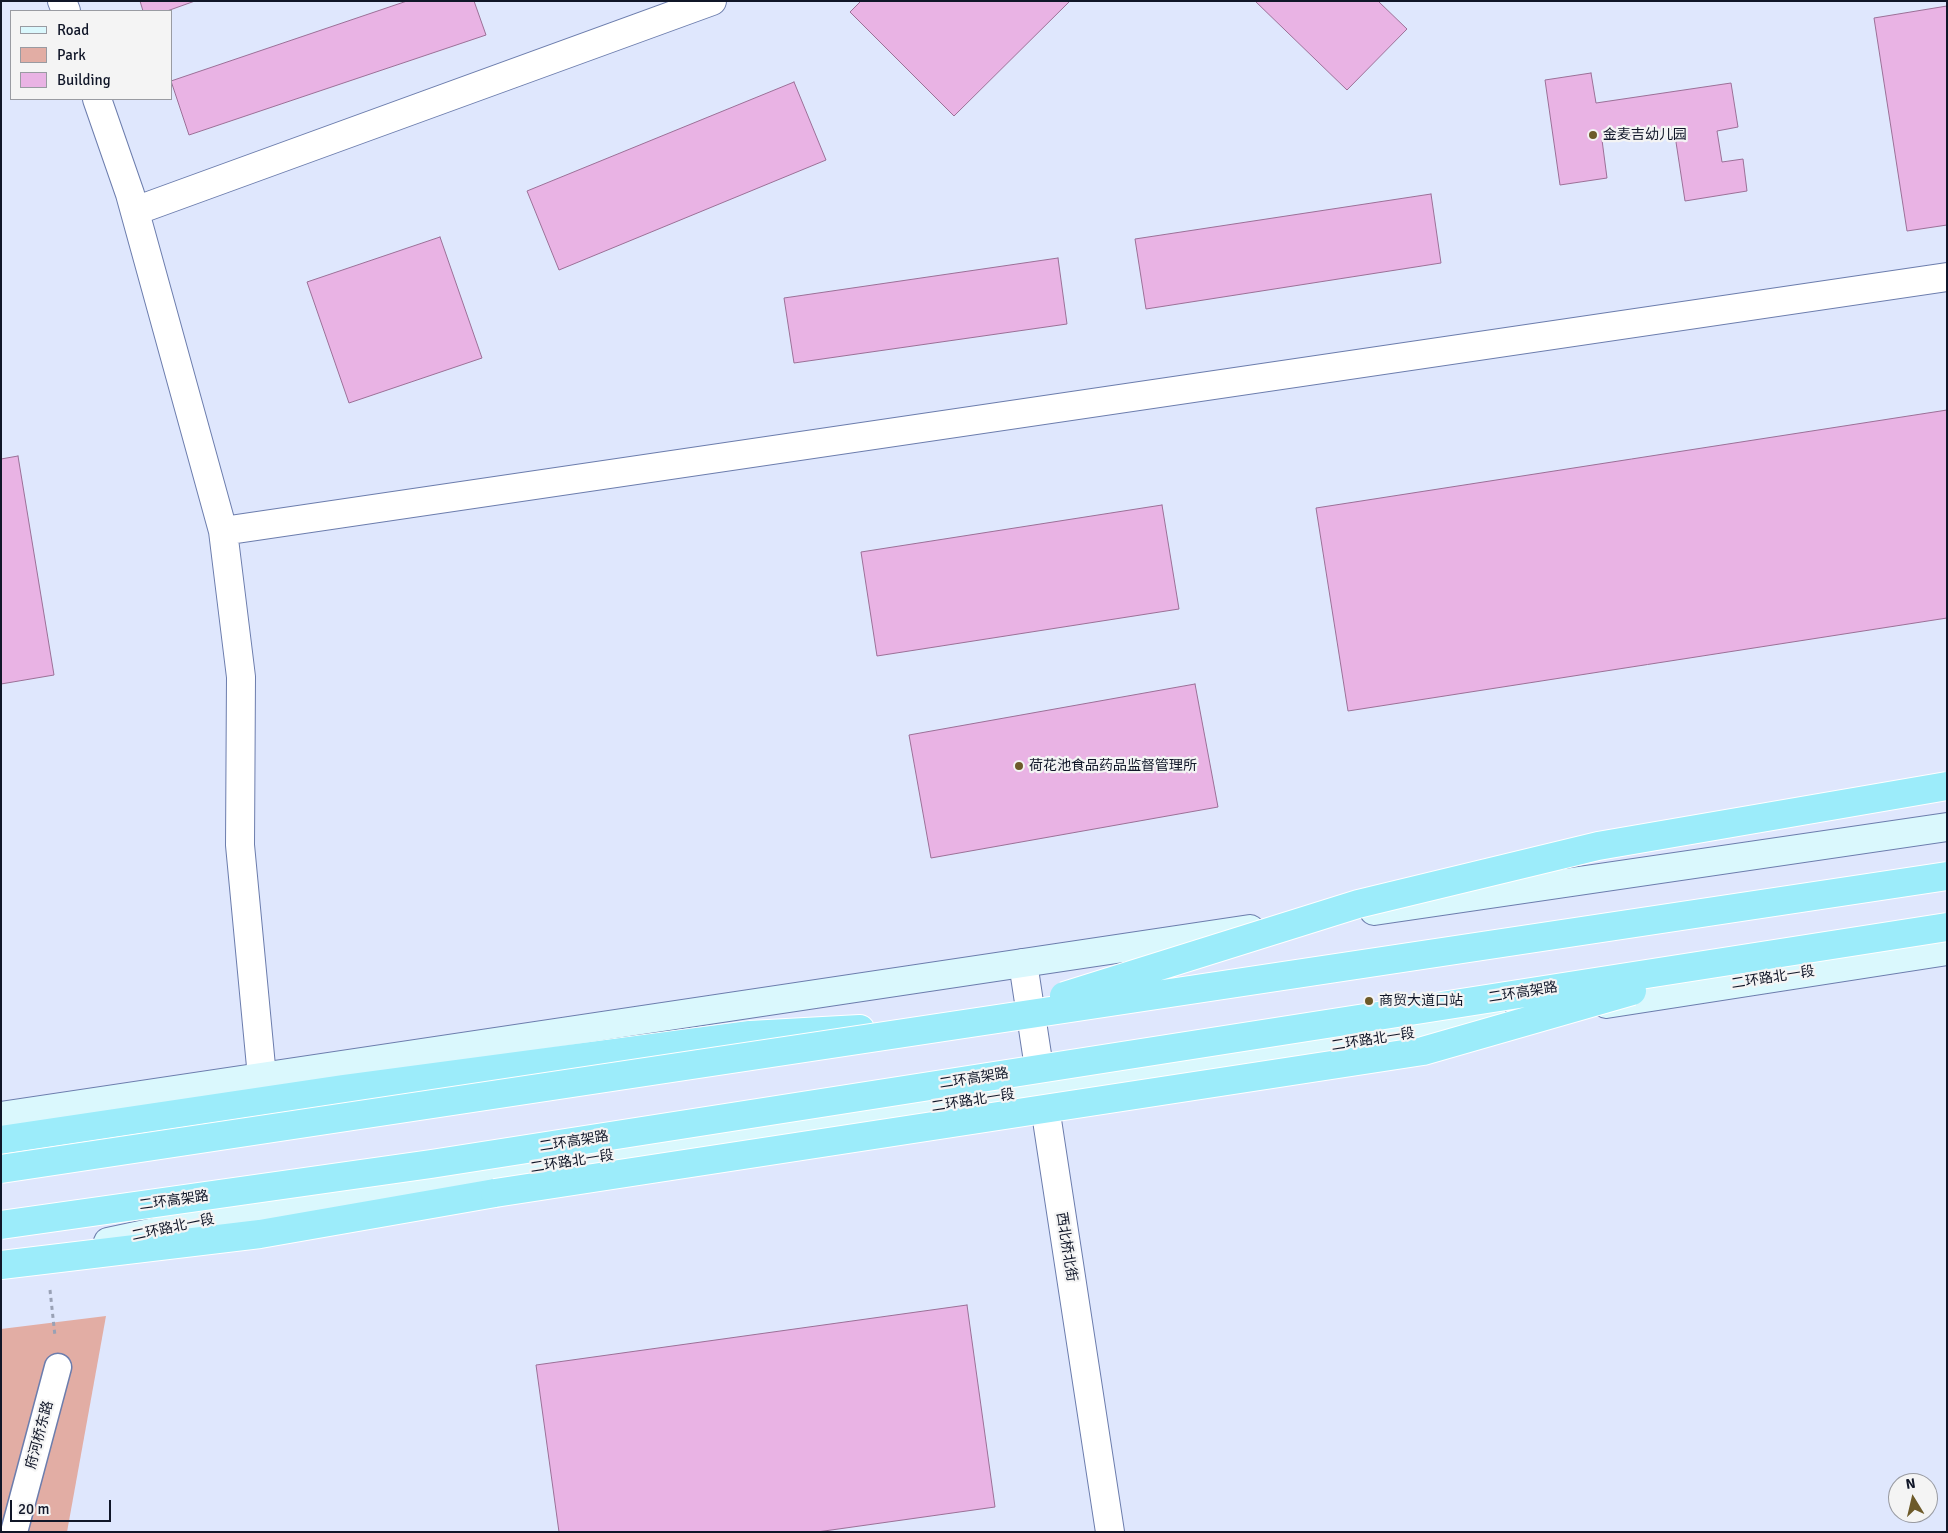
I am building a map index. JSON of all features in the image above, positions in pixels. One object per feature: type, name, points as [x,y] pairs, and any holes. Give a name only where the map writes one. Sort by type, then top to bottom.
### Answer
[{"type":"highway","points":[[1,1140],[343,1089],[750,1035],[976,1023],[1368,902],[1598,846],[1947,786]]},
{"type":"highway","points":[[1,1169],[1947,876]]},
{"type":"highway","name":"二环高架路","points":[[1,1226],[451,1161],[1947,927]]},
{"type":"highway","points":[[1812,948],[1947,943]]},
{"type":"highway","points":[[1,1265],[260,1234],[495,1193],[1423,1051],[1743,958]]},
{"type":"main road","points":[[1,1116],[1947,827]]},
{"type":"main road","name":"二环路北一段","points":[[1,1265],[258,1210],[1947,951]]},
{"type":"street","points":[[135,211],[712,1]]},
{"type":"street","points":[[97,100],[135,211],[223,531],[241,677],[240,845],[262,1077]]},
{"type":"street","points":[[223,531],[1947,277]]},
{"type":"street","name":"西北桥北街","points":[[1023,963],[1110,1532]]},
{"type":"street","name":"府河桥东路","points":[[14,1532],[58,1367]]},
{"type":"path","points":[[47,1260],[58,1367]]},
{"type":"green space","points":[[106,1316],[67,1532],[1,1532],[1,1329]]},
{"type":"building","points":[[140,1],[195,1],[170,10],[143,10]]},
{"type":"building","points":[[407,1],[474,1],[486,35],[189,135],[172,81]]},
{"type":"building","points":[[861,1],[1070,1],[954,116],[850,12]]},
{"type":"building","points":[[1255,1],[1378,1],[1407,29],[1347,90]]},
{"type":"building","points":[[1947,6],[1947,225],[1907,231],[1874,18]]},
{"type":"building","name":"金麦吉幼儿园","points":[[1591,73],[1596,103],[1731,83],[1738,127],[1717,131],[1722,162],[1743,159],[1747,191],[1685,201],[1674,129],[1602,140],[1607,178],[1560,185],[1545,80]]},
{"type":"building","points":[[794,82],[826,160],[559,270],[527,191]]},
{"type":"building","points":[[1431,194],[1441,263],[1146,309],[1135,239]]},
{"type":"building","points":[[440,237],[482,358],[349,403],[307,282]]},
{"type":"building","points":[[1058,258],[1067,324],[794,363],[784,298]]},
{"type":"building","points":[[1947,410],[1947,618],[1348,711],[1316,508]]},
{"type":"building","points":[[18,456],[54,675],[1,684],[1,459]]},
{"type":"building","points":[[1162,505],[1179,609],[877,656],[861,552]]},
{"type":"building","points":[[1195,684],[1218,807],[931,858],[909,735]]},
{"type":"building","points":[[967,1305],[995,1507],[817,1532],[559,1532],[536,1365]]},
{"type":"place","name":"金麦吉幼儿园","points":[[1593,135]]},
{"type":"place","name":"荷花池食品药品监督管理所","points":[[1019,766]]},
{"type":"place","name":"商贸大道口站","points":[[1369,1001]]}]
